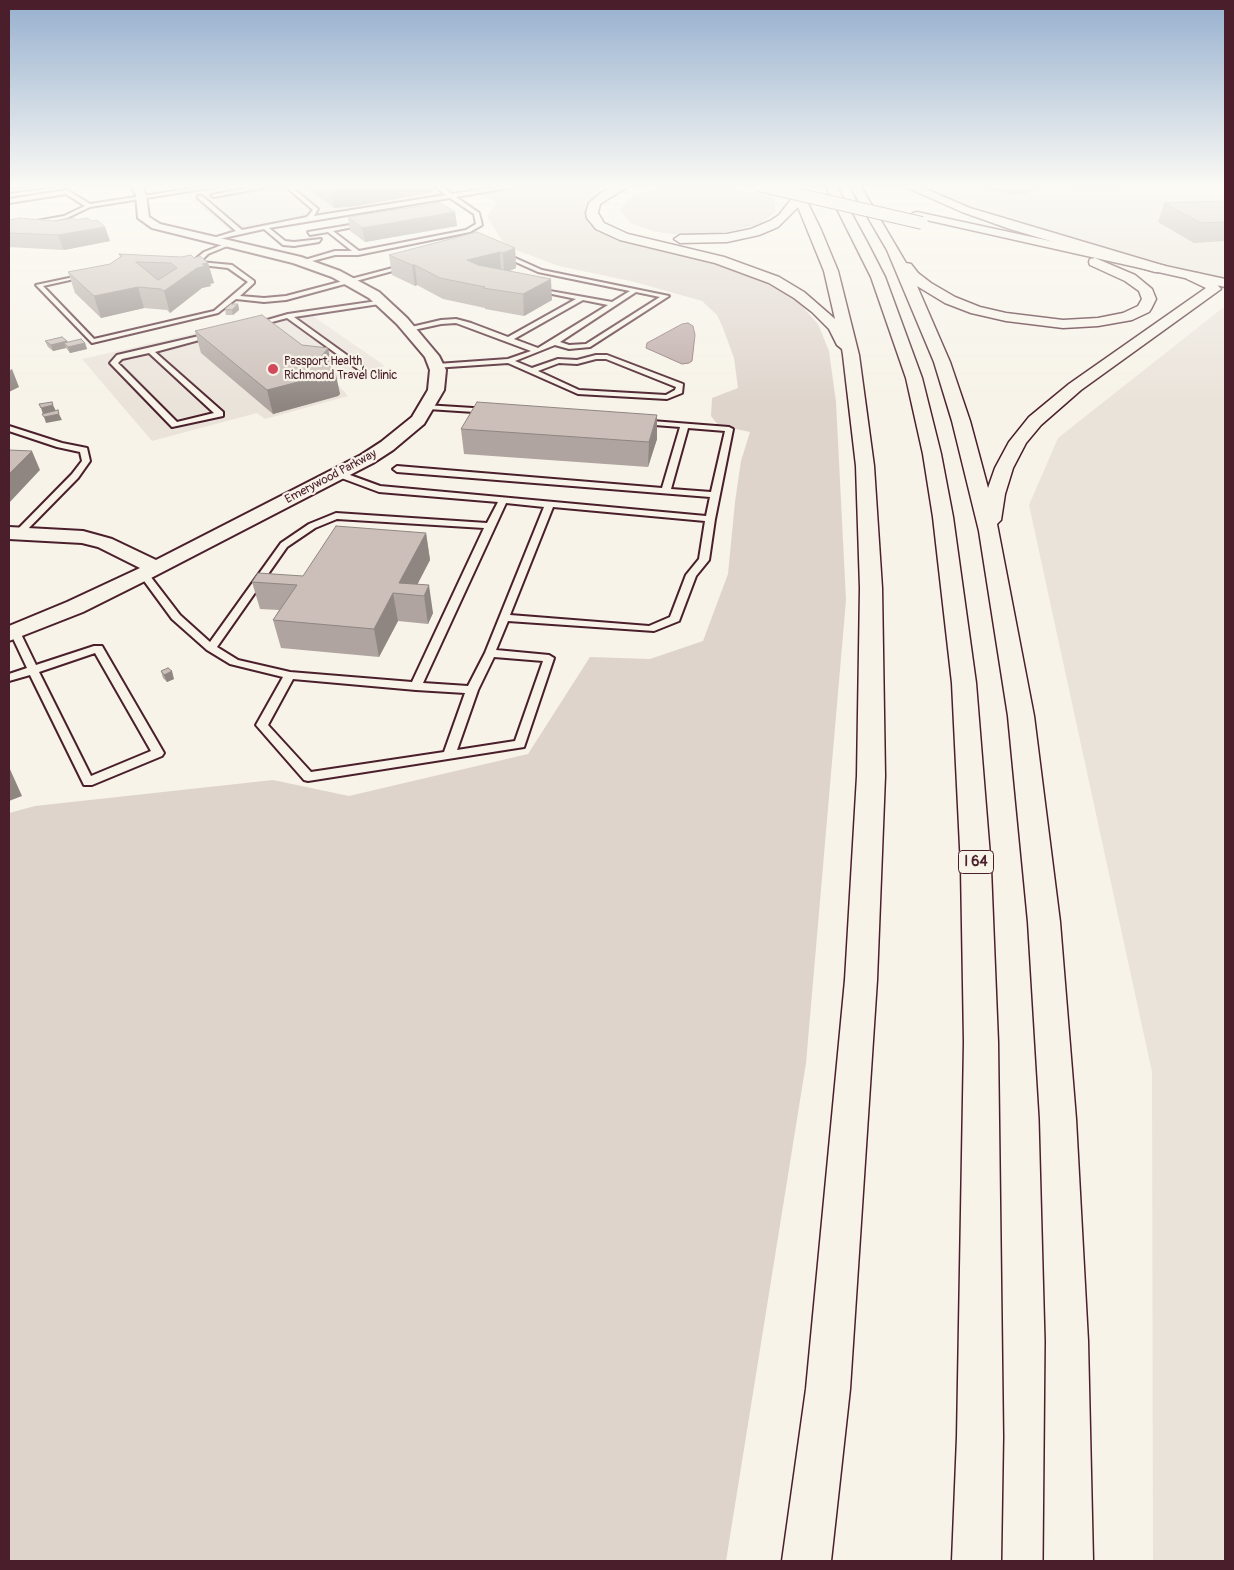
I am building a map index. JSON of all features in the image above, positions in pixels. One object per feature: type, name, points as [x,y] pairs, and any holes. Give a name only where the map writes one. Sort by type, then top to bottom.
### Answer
[{"type":"main road","points":[[712,258],[774,280],[799,294],[834,327],[851,355]]},
{"type":"main road","points":[[807,1561],[828,1389],[860,1000],[871,776],[871,579],[865,466],[851,355],[831,271],[825,258]]},
{"type":"main road","name":"I 64","points":[[869,258],[878,277],[914,378],[932,454],[943,517],[964,683],[976,868],[981,1042],[980,1436],[977,1561]]},
{"type":"main road","points":[[897,258],[942,362],[961,421],[989,531],[1021,716],[1044,922],[1058,1120],[1067,1341],[1069,1561]]},
{"type":"main road","points":[[899,258],[913,276],[926,286],[963,305],[998,316],[1043,322],[1082,324],[1119,319],[1144,309],[1149,299],[1145,288],[1130,278],[1095,262]]},
{"type":"main road","points":[[1080,258],[1222,288]]},
{"type":"main road","points":[[1112,258],[1160,268]]},
{"type":"main road","points":[[1126,258],[1192,276],[1222,288]]},
{"type":"main road","points":[[989,531],[995,494],[1004,468],[1018,442],[1035,421],[1075,386],[1222,288]]},
{"type":"street","points":[[286,258],[301,262],[351,282],[364,288],[384,302],[432,356],[437,366]]},
{"type":"street","name":"Emerywood Parkway","points":[[12,633],[75,607],[150,571],[339,474],[387,446],[418,420],[428,407],[436,390],[437,366]]},
{"type":"street","points":[[14,533],[83,537],[105,543],[150,571]]},
{"type":"lane","points":[[195,263],[201,258]]},
{"type":"lane","points":[[301,262],[315,258]]},
{"type":"lane","points":[[511,258],[540,271],[666,296],[588,346],[569,347],[554,343]]},
{"type":"lane","points":[[95,273],[39,285],[92,340],[216,312],[252,282],[230,266],[178,263]]},
{"type":"lane","points":[[234,297],[264,300],[286,298],[416,264]]},
{"type":"lane","points":[[532,275],[540,271]]},
{"type":"lane","points":[[523,286],[613,304]]},
{"type":"lane","points":[[437,366],[510,361],[538,351],[554,343],[635,290]]},
{"type":"lane","points":[[509,340],[582,298]]},
{"type":"lane","points":[[242,328],[288,316],[384,302]]},
{"type":"lane","points":[[288,316],[359,368]]},
{"type":"lane","points":[[409,329],[441,322],[456,321],[469,324],[538,351]]},
{"type":"lane","points":[[150,351],[220,414],[175,425],[114,363],[120,357],[224,332]]},
{"type":"lane","points":[[510,361],[578,392],[667,397],[679,391],[680,386],[607,357],[596,357],[577,362],[558,361],[532,371]]},
{"type":"lane","points":[[428,407],[497,412]]},
{"type":"lane","points":[[504,618],[650,629],[675,619],[691,575],[704,560],[710,519],[729,429],[636,422]]},
{"type":"lane","points":[[666,491],[685,425]]},
{"type":"lane","points":[[9,428],[60,445],[84,450],[86,461],[75,476],[14,533]]},
{"type":"lane","points":[[397,469],[715,495]]},
{"type":"lane","points":[[339,474],[380,489],[710,519]]},
{"type":"lane","points":[[416,686],[490,526],[504,501]]},
{"type":"lane","points":[[449,755],[472,690],[490,653],[549,505]]},
{"type":"lane","points":[[211,648],[284,545],[312,526],[336,516],[490,526]]},
{"type":"lane","points":[[150,571],[176,617],[211,648],[234,662],[290,675],[472,690]]},
{"type":"lane","points":[[9,678],[33,670],[98,648],[158,753],[88,782],[33,670],[12,633]]},
{"type":"lane","points":[[290,675],[262,725],[308,777],[520,744],[549,658],[490,653]]},
{"type":"shaded area","points":[[538,258],[695,258],[728,267],[782,291],[800,304],[818,324],[829,351],[836,402],[846,600],[806,1063],[726,1561],[9,1561],[9,813],[35,806],[273,780],[349,796],[528,754],[590,657],[650,659],[703,641],[728,574],[741,461],[750,432],[718,425],[711,416],[712,398],[738,388],[734,358],[723,328],[717,315],[702,301],[635,282],[559,266]]},
{"type":"shaded area","points":[[1122,258],[1225,258],[1225,283],[1160,269]]},
{"type":"shaded area","points":[[1225,306],[1225,1561],[1153,1561],[1152,1072],[1029,505],[1058,438]]},
{"type":"shaded area","points":[[303,309],[385,366],[334,380],[348,396],[265,419],[257,413],[152,441],[82,359]]},
{"type":"shaded area","points":[[688,323],[693,326],[695,335],[692,361],[689,363],[682,364],[646,348],[647,343],[682,324]]},
{"type":"building","points":[[119,258],[203,258],[208,263],[202,264],[205,266],[197,268],[164,291],[161,289],[138,287],[94,296],[68,272],[110,264]],"holes":[[[136,262],[171,263],[177,268],[158,280]]]},
{"type":"building","points":[[397,258],[474,258],[467,260],[478,265],[551,279],[523,294],[483,288],[485,287],[440,278]]},
{"type":"building","points":[[231,304],[238,304],[232,310],[225,309]]},
{"type":"building","points":[[262,315],[302,345],[328,348],[320,358],[335,370],[333,373],[267,390],[195,331]]},
{"type":"building","points":[[62,337],[67,341],[51,345],[45,341]]},
{"type":"building","points":[[81,339],[85,343],[68,347],[64,343]]},
{"type":"building","points":[[52,402],[53,405],[41,408],[39,404]]},
{"type":"building","points":[[477,402],[657,415],[649,442],[461,429]]},
{"type":"building","points":[[58,410],[59,414],[44,417],[42,414]]},
{"type":"building","points":[[9,450],[32,451],[9,474]]},
{"type":"building","points":[[336,526],[426,533],[399,583],[429,585],[424,596],[393,593],[374,629],[273,620],[297,585],[252,582],[258,573],[303,576]]},
{"type":"building","points":[[168,668],[172,671],[164,675],[161,671]]},
{"type":"place","name":"Passport Health Richmond Travel Clinic","points":[[273,369]]}]
